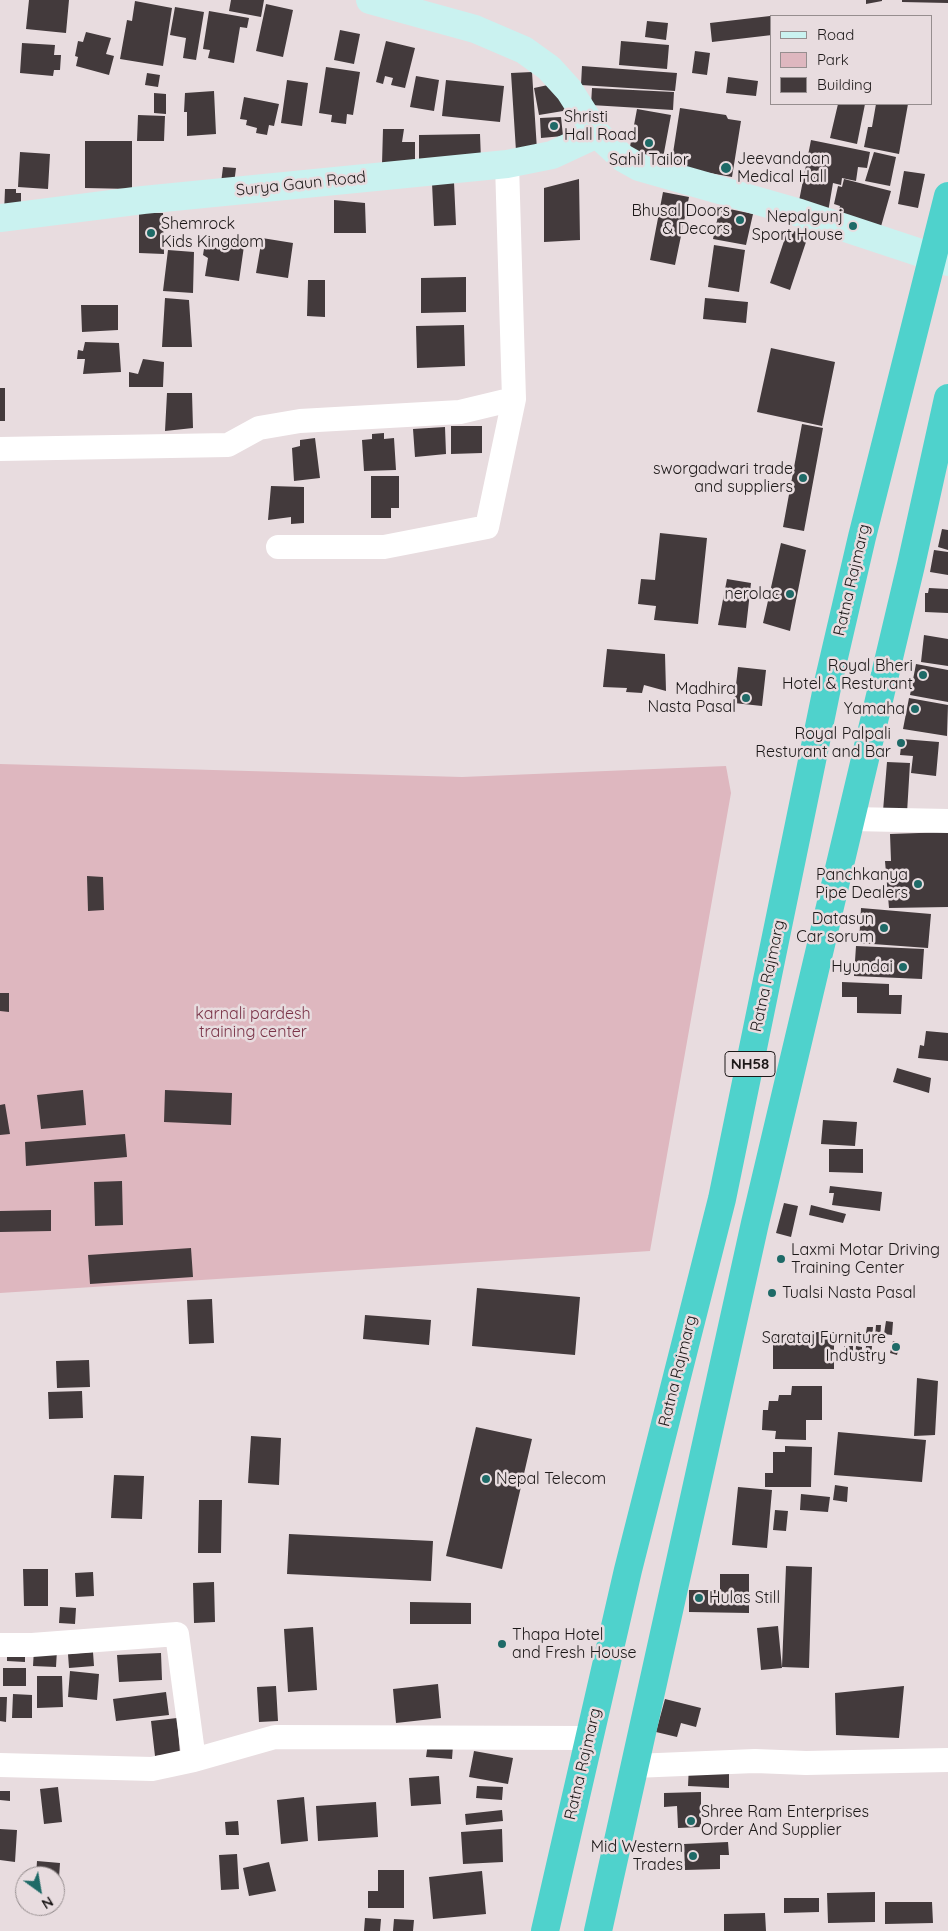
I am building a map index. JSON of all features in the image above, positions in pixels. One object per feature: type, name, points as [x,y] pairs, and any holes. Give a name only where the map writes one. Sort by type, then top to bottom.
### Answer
[{"type":"highway","name":"Ratna Rajmarg","points":[[546,1931],[588,1738],[722,1199],[828,683],[862,537],[941,260],[948,196]]},
{"type":"highway","name":"NH58","points":[[598,1931],[755,1222],[911,565],[948,398]]},
{"type":"street","points":[[370,0],[475,29],[524,50],[549,68],[569,90],[597,134],[623,158],[639,167],[800,213],[941,260]]},
{"type":"street","name":"Surya Gaun Road","points":[[0,218],[143,200],[508,164],[552,155],[597,134]]},
{"type":"street","points":[[278,547],[384,547],[487,527],[514,399],[508,164]]},
{"type":"street","points":[[0,449],[228,445],[259,428],[300,421],[460,412],[514,399]]},
{"type":"street","points":[[851,819],[948,822]]},
{"type":"street","points":[[0,1645],[32,1645],[177,1634],[194,1760]]},
{"type":"street","points":[[0,1765],[152,1768],[194,1760],[275,1737],[588,1738]]},
{"type":"street","points":[[634,1766],[754,1761],[806,1763],[948,1760]]},
{"type":"green space","name":"karnali pardesh training center","points":[[0,764],[462,777],[726,766],[731,793],[650,1251],[0,1293]]},
{"type":"building","points":[[29,0],[69,0],[66,33],[26,29]]},
{"type":"building","points":[[231,0],[264,0],[261,17],[229,11]]},
{"type":"building","points":[[866,0],[882,0],[882,1],[866,4]]},
{"type":"building","points":[[902,0],[948,0],[948,3],[902,2]]},
{"type":"building","points":[[135,1],[172,8],[163,66],[120,59],[127,20],[132,21]]},
{"type":"building","points":[[266,4],[293,10],[283,57],[256,51]]},
{"type":"building","points":[[175,7],[204,12],[196,60],[183,58],[186,38],[170,35]]},
{"type":"building","points":[[209,11],[249,18],[247,28],[240,27],[234,63],[208,58],[210,50],[203,49]]},
{"type":"building","points":[[770,16],[770,35],[712,42],[710,23]]},
{"type":"building","points":[[647,21],[668,23],[666,40],[645,37]]},
{"type":"building","points":[[340,30],[360,34],[354,64],[334,60]]},
{"type":"building","points":[[86,32],[111,38],[106,54],[114,56],[109,75],[76,66],[78,57],[75,56],[78,41],[83,42]]},
{"type":"building","points":[[386,41],[415,48],[405,88],[391,85],[393,78],[385,76],[383,84],[376,82]]},
{"type":"building","points":[[621,41],[669,45],[667,69],[619,65]]},
{"type":"building","points":[[22,43],[55,45],[54,55],[61,55],[60,70],[54,70],[53,76],[20,73]]},
{"type":"building","points":[[695,51],[710,53],[707,75],[692,73]]},
{"type":"building","points":[[582,66],[677,73],[675,91],[581,85]]},
{"type":"building","points":[[326,67],[360,72],[353,115],[347,114],[346,124],[331,122],[332,115],[319,113]]},
{"type":"building","points":[[532,72],[537,150],[516,151],[511,73]]},
{"type":"building","points":[[147,73],[160,75],[158,87],[145,85]]},
{"type":"building","points":[[416,76],[439,80],[434,111],[410,107]]},
{"type":"building","points":[[728,77],[758,81],[756,96],[726,93]]},
{"type":"building","points":[[287,80],[308,83],[302,126],[281,123]]},
{"type":"building","points":[[446,80],[504,86],[500,122],[442,116]]},
{"type":"building","points":[[548,85],[569,110],[539,115],[534,88]]},
{"type":"building","points":[[592,88],[674,92],[673,110],[591,105]]},
{"type":"building","points":[[214,91],[216,134],[187,136],[187,112],[184,112],[185,93]]},
{"type":"building","points":[[154,93],[166,94],[166,114],[154,113]]},
{"type":"building","points":[[244,97],[279,104],[274,126],[269,125],[267,135],[256,133],[257,128],[246,125],[247,120],[240,119]]},
{"type":"building","points":[[838,105],[865,105],[857,144],[830,138]]},
{"type":"building","points":[[876,105],[908,105],[899,154],[864,147],[868,127],[872,127]]},
{"type":"building","points":[[680,108],[726,115],[728,119],[741,121],[732,177],[671,166]]},
{"type":"building","points":[[637,109],[671,115],[663,158],[629,152]]},
{"type":"building","points":[[138,115],[165,116],[164,141],[137,141]]},
{"type":"building","points":[[561,117],[563,136],[541,138],[540,118]]},
{"type":"building","points":[[383,129],[404,129],[402,142],[415,142],[415,161],[382,164]]},
{"type":"building","points":[[480,134],[481,160],[419,161],[419,135]]},
{"type":"building","points":[[811,140],[870,152],[867,168],[858,167],[856,181],[842,178],[841,185],[833,183],[828,212],[798,206]]},
{"type":"building","points":[[85,141],[132,141],[132,189],[85,188]]},
{"type":"building","points":[[20,152],[50,154],[48,189],[18,187]]},
{"type":"building","points":[[874,152],[896,157],[890,186],[865,181]]},
{"type":"building","points":[[223,167],[236,168],[234,184],[221,183]]},
{"type":"building","points":[[904,171],[925,174],[918,208],[898,204]]},
{"type":"building","points":[[579,179],[580,240],[544,242],[544,188]]},
{"type":"building","points":[[844,179],[891,191],[880,230],[837,219],[840,206],[834,204],[838,186],[842,187]]},
{"type":"building","points":[[454,182],[456,225],[434,226],[432,183]]},
{"type":"building","points":[[5,189],[16,189],[16,193],[21,193],[21,214],[4,214]]},
{"type":"building","points":[[663,192],[689,197],[675,265],[650,260]]},
{"type":"building","points":[[334,200],[365,203],[366,233],[334,233]]},
{"type":"building","points":[[720,207],[753,214],[746,245],[713,239]]},
{"type":"building","name":"Shemrock Kids Kingdom","points":[[139,213],[163,213],[164,254],[139,253]]},
{"type":"building","points":[[788,229],[808,236],[790,290],[770,283]]},
{"type":"building","points":[[224,237],[245,239],[239,281],[205,276],[208,258],[203,255],[204,249],[210,249],[209,242],[224,244]]},
{"type":"building","points":[[262,238],[293,243],[288,278],[256,273]]},
{"type":"building","points":[[714,245],[745,250],[739,292],[708,287]]},
{"type":"building","points":[[168,250],[194,252],[193,293],[163,291]]},
{"type":"building","points":[[466,277],[466,312],[421,313],[421,278]]},
{"type":"building","points":[[308,280],[325,280],[325,317],[307,316]]},
{"type":"building","points":[[165,298],[189,300],[192,347],[162,347]]},
{"type":"building","points":[[705,298],[748,302],[746,323],[703,319]]},
{"type":"building","points":[[81,305],[118,305],[118,330],[82,332]]},
{"type":"building","points":[[464,325],[465,366],[417,368],[416,326]]},
{"type":"building","points":[[85,342],[119,343],[121,372],[83,374],[85,359],[77,359],[78,350],[83,351]]},
{"type":"building","points":[[771,348],[835,362],[822,426],[757,412]]},
{"type":"building","points":[[143,359],[164,362],[163,387],[129,387],[129,372],[138,374]]},
{"type":"building","points":[[0,388],[5,388],[5,421],[0,421]]},
{"type":"building","points":[[167,393],[192,393],[193,428],[165,431]]},
{"type":"building","name":"sworgadwari trade and suppliers","points":[[802,424],[823,428],[804,531],[783,527]]},
{"type":"building","points":[[451,426],[482,426],[482,453],[451,454]]},
{"type":"building","points":[[445,427],[446,454],[415,457],[413,429]]},
{"type":"building","points":[[384,433],[384,439],[394,438],[396,470],[364,471],[362,440],[372,439],[372,434]]},
{"type":"building","points":[[315,438],[320,478],[294,481],[292,448],[300,446],[300,440]]},
{"type":"building","points":[[371,476],[399,476],[399,508],[391,508],[391,518],[371,518]]},
{"type":"building","points":[[271,486],[304,487],[304,523],[291,524],[291,517],[268,520]]},
{"type":"building","points":[[942,529],[948,530],[948,550],[938,547]]},
{"type":"building","points":[[660,533],[707,538],[698,624],[654,620],[656,606],[638,604],[641,579],[655,580]]},
{"type":"building","points":[[781,543],[806,550],[790,631],[763,623]]},
{"type":"building","points":[[934,550],[948,552],[948,575],[930,572]]},
{"type":"building","points":[[727,579],[751,583],[746,628],[718,625]]},
{"type":"building","points":[[929,588],[948,589],[948,613],[925,612],[925,593],[928,593]]},
{"type":"building","points":[[924,635],[948,639],[948,666],[921,662]]},
{"type":"building","points":[[607,649],[665,654],[666,691],[644,685],[642,693],[626,692],[627,688],[603,687]]},
{"type":"building","points":[[916,664],[948,670],[948,702],[910,695]]},
{"type":"building","points":[[738,667],[766,670],[762,706],[734,703]]},
{"type":"building","points":[[909,698],[948,705],[947,736],[903,729]]},
{"type":"building","points":[[902,739],[939,742],[936,776],[911,773],[913,756],[900,755]]},
{"type":"building","points":[[887,762],[910,763],[907,813],[883,811]]},
{"type":"building","name":"Panchkanya Pipe Dealers","points":[[948,832],[948,907],[889,908],[885,861],[891,861],[890,834]]},
{"type":"building","points":[[87,876],[103,877],[104,910],[88,911]]},
{"type":"building","points":[[861,908],[931,914],[928,948],[859,943]]},
{"type":"building","points":[[856,946],[924,949],[922,979],[854,976]]},
{"type":"building","points":[[842,982],[889,984],[889,995],[902,995],[901,1014],[857,1013],[857,997],[842,997]]},
{"type":"building","points":[[0,993],[9,993],[9,1012],[0,1011]]},
{"type":"building","points":[[926,1031],[948,1033],[948,1061],[918,1058],[920,1045],[924,1046]]},
{"type":"building","points":[[897,1068],[931,1078],[929,1093],[893,1082]]},
{"type":"building","points":[[83,1090],[86,1125],[41,1129],[37,1095]]},
{"type":"building","points":[[165,1090],[232,1093],[231,1125],[164,1122]]},
{"type":"building","points":[[5,1104],[10,1134],[0,1135],[0,1105]]},
{"type":"building","points":[[823,1120],[857,1122],[855,1146],[821,1144]]},
{"type":"building","points":[[125,1134],[127,1157],[26,1166],[25,1142]]},
{"type":"building","points":[[829,1149],[863,1149],[863,1173],[829,1172]]},
{"type":"building","points":[[122,1181],[123,1225],[95,1226],[94,1182]]},
{"type":"building","points":[[830,1186],[882,1192],[880,1211],[832,1205],[834,1193],[829,1193]]},
{"type":"building","points":[[784,1203],[798,1206],[791,1237],[776,1233]]},
{"type":"building","points":[[811,1205],[846,1214],[843,1223],[809,1215]]},
{"type":"building","points":[[51,1210],[51,1231],[0,1232],[0,1211]]},
{"type":"building","points":[[191,1248],[193,1277],[90,1284],[88,1255]]},
{"type":"building","points":[[477,1288],[580,1297],[575,1355],[472,1346]]},
{"type":"building","points":[[212,1299],[214,1343],[189,1344],[187,1300]]},
{"type":"building","points":[[365,1315],[431,1320],[429,1345],[363,1339]]},
{"type":"building","points":[[886,1321],[893,1322],[892,1335],[884,1334]]},
{"type":"building","points":[[876,1325],[881,1325],[880,1339],[875,1338]]},
{"type":"building","points":[[867,1327],[873,1327],[872,1339],[865,1338]]},
{"type":"building","points":[[773,1332],[834,1332],[834,1369],[773,1369]]},
{"type":"building","points":[[893,1341],[900,1343],[897,1355],[890,1353]]},
{"type":"building","points":[[844,1346],[853,1346],[853,1361],[844,1361]]},
{"type":"building","points":[[856,1346],[862,1347],[862,1358],[855,1358]]},
{"type":"building","points":[[866,1346],[872,1346],[871,1358],[865,1358]]},
{"type":"building","points":[[89,1360],[90,1387],[57,1388],[56,1361]]},
{"type":"building","points":[[917,1378],[938,1381],[935,1435],[914,1436]]},
{"type":"building","points":[[792,1386],[822,1386],[822,1420],[806,1420],[806,1440],[775,1439],[776,1431],[762,1430],[763,1410],[768,1410],[769,1401],[778,1401],[779,1395],[791,1395]]},
{"type":"building","points":[[82,1391],[83,1418],[49,1419],[48,1392]]},
{"type":"building","points":[[476,1427],[532,1439],[502,1569],[446,1556]]},
{"type":"building","points":[[838,1432],[926,1440],[922,1482],[834,1475]]},
{"type":"building","points":[[251,1436],[281,1438],[279,1485],[248,1483]]},
{"type":"building","points":[[785,1446],[812,1447],[811,1487],[765,1487],[765,1473],[773,1473],[773,1452],[785,1452]]},
{"type":"building","points":[[114,1475],[144,1476],[142,1519],[111,1518]]},
{"type":"building","points":[[835,1485],[848,1487],[847,1502],[833,1500]]},
{"type":"building","points":[[738,1487],[772,1490],[767,1548],[732,1545]]},
{"type":"building","points":[[801,1494],[830,1497],[828,1512],[800,1510]]},
{"type":"building","points":[[199,1500],[222,1500],[221,1553],[198,1553]]},
{"type":"building","points":[[775,1510],[788,1511],[786,1531],[773,1530]]},
{"type":"building","points":[[289,1534],[433,1541],[431,1581],[287,1574]]},
{"type":"building","points":[[786,1566],[812,1567],[809,1668],[782,1667]]},
{"type":"building","points":[[23,1569],[48,1569],[48,1606],[24,1606]]},
{"type":"building","points":[[93,1572],[94,1596],[76,1597],[75,1573]]},
{"type":"building","points":[[720,1574],[749,1574],[749,1613],[689,1612],[689,1590],[720,1590]]},
{"type":"building","points":[[214,1582],[215,1622],[194,1623],[193,1583]]},
{"type":"building","points":[[410,1602],[471,1603],[471,1624],[410,1624]]},
{"type":"building","points":[[60,1607],[76,1608],[75,1624],[59,1623]]},
{"type":"building","points":[[778,1626],[782,1668],[761,1670],[757,1628]]},
{"type":"building","points":[[313,1627],[317,1690],[288,1692],[284,1629]]},
{"type":"building","points":[[34,1649],[57,1650],[56,1667],[33,1666]]},
{"type":"building","points":[[7,1652],[25,1653],[25,1662],[7,1661]]},
{"type":"building","points":[[93,1652],[94,1666],[69,1668],[68,1654]]},
{"type":"building","points":[[161,1653],[162,1680],[119,1682],[117,1655]]},
{"type":"building","points":[[3,1668],[26,1668],[26,1686],[3,1686]]},
{"type":"building","points":[[70,1671],[99,1674],[97,1700],[68,1697]]},
{"type":"building","points":[[37,1676],[62,1676],[63,1707],[37,1708]]},
{"type":"building","points":[[438,1684],[441,1718],[396,1723],[393,1689]]},
{"type":"building","points":[[276,1686],[278,1721],[259,1722],[257,1687]]},
{"type":"building","points":[[904,1686],[899,1738],[836,1735],[835,1693]]},
{"type":"building","points":[[166,1692],[169,1715],[116,1721],[113,1699]]},
{"type":"building","points":[[13,1694],[32,1695],[32,1718],[12,1718]]},
{"type":"building","points":[[0,1697],[7,1697],[6,1722],[0,1721]]},
{"type":"building","points":[[665,1699],[701,1708],[696,1727],[681,1723],[677,1737],[656,1732]]},
{"type":"building","points":[[177,1718],[180,1753],[155,1756],[151,1721]]},
{"type":"building","points":[[428,1743],[453,1745],[452,1759],[426,1757]]},
{"type":"building","points":[[474,1751],[513,1758],[508,1784],[469,1777]]},
{"type":"building","points":[[689,1765],[729,1766],[729,1788],[688,1786]]},
{"type":"building","points":[[439,1776],[441,1804],[411,1806],[409,1778]]},
{"type":"building","points":[[477,1786],[503,1787],[502,1800],[476,1798]]},
{"type":"building","points":[[58,1787],[62,1822],[44,1824],[40,1789]]},
{"type":"building","points":[[0,1791],[10,1791],[10,1801],[0,1800]]},
{"type":"building","points":[[701,1792],[701,1827],[678,1828],[677,1806],[664,1807],[664,1793]]},
{"type":"building","points":[[304,1797],[308,1841],[281,1844],[277,1800]]},
{"type":"building","points":[[376,1802],[378,1837],[318,1841],[316,1806]]},
{"type":"building","points":[[502,1810],[503,1821],[466,1825],[465,1814]]},
{"type":"building","points":[[238,1821],[239,1835],[226,1835],[225,1822]]},
{"type":"building","points":[[0,1829],[17,1830],[15,1862],[0,1860]]},
{"type":"building","points":[[502,1829],[503,1862],[463,1864],[461,1832]]},
{"type":"building","points":[[728,1842],[729,1855],[720,1855],[720,1869],[685,1870],[684,1844]]},
{"type":"building","points":[[237,1854],[239,1889],[221,1890],[219,1855]]},
{"type":"building","points":[[37,1861],[60,1863],[60,1866],[37,1866]]},
{"type":"building","points":[[269,1862],[276,1891],[249,1896],[243,1868]]},
{"type":"building","points":[[378,1870],[404,1870],[404,1908],[368,1908],[368,1891],[378,1891]]},
{"type":"building","points":[[482,1871],[486,1914],[433,1919],[429,1877]]},
{"type":"building","points":[[875,1892],[875,1922],[828,1923],[827,1893]]},
{"type":"building","points":[[784,1898],[819,1898],[819,1912],[784,1913]]},
{"type":"building","points":[[885,1902],[932,1902],[933,1923],[885,1924]]},
{"type":"building","points":[[765,1913],[766,1931],[724,1931],[724,1914]]},
{"type":"building","points":[[365,1918],[381,1919],[380,1931],[364,1931]]},
{"type":"building","points":[[394,1919],[414,1920],[413,1931],[393,1931]]},
{"type":"place","name":"Shristi Hall Road","points":[[554,126]]},
{"type":"place","name":"Sahil Tailor","points":[[649,143]]},
{"type":"place","name":"Jeevandaan Medical Hall","points":[[726,168]]},
{"type":"place","name":"Bhusal Doors & Decors","points":[[740,220]]},
{"type":"place","name":"Nepalgunj Sport House","points":[[853,226]]},
{"type":"place","name":"Shemrock Kids Kingdom","points":[[151,233]]},
{"type":"place","name":"sworgadwari trade and suppliers","points":[[803,478]]},
{"type":"place","name":"nerolac","points":[[790,594]]},
{"type":"place","name":"Royal Bheri Hotel & Resturant","points":[[923,675]]},
{"type":"place","name":"Madhira Nasta Pasal","points":[[746,698]]},
{"type":"place","name":"Yamaha","points":[[915,709]]},
{"type":"place","name":"Royal Palpali Resturant and Bar","points":[[901,743]]},
{"type":"place","name":"Panchkanya Pipe Dealers","points":[[918,884]]},
{"type":"place","name":"Datasun Car sorum","points":[[884,928]]},
{"type":"place","name":"Hyundai","points":[[903,967]]},
{"type":"place","name":"Laxmi Motar Driving Training Center","points":[[781,1259]]},
{"type":"place","name":"Tualsi Nasta Pasal","points":[[772,1293]]},
{"type":"place","name":"Sarataj Furniture Industry","points":[[896,1347]]},
{"type":"place","name":"Nepal Telecom","points":[[486,1479]]},
{"type":"place","name":"Hulas Still","points":[[699,1598]]},
{"type":"place","name":"Thapa Hotel and Fresh House","points":[[502,1644]]},
{"type":"place","name":"Shree Ram Enterprises Order And Supplier","points":[[691,1821]]},
{"type":"place","name":"Mid Western Trades","points":[[693,1856]]}]
